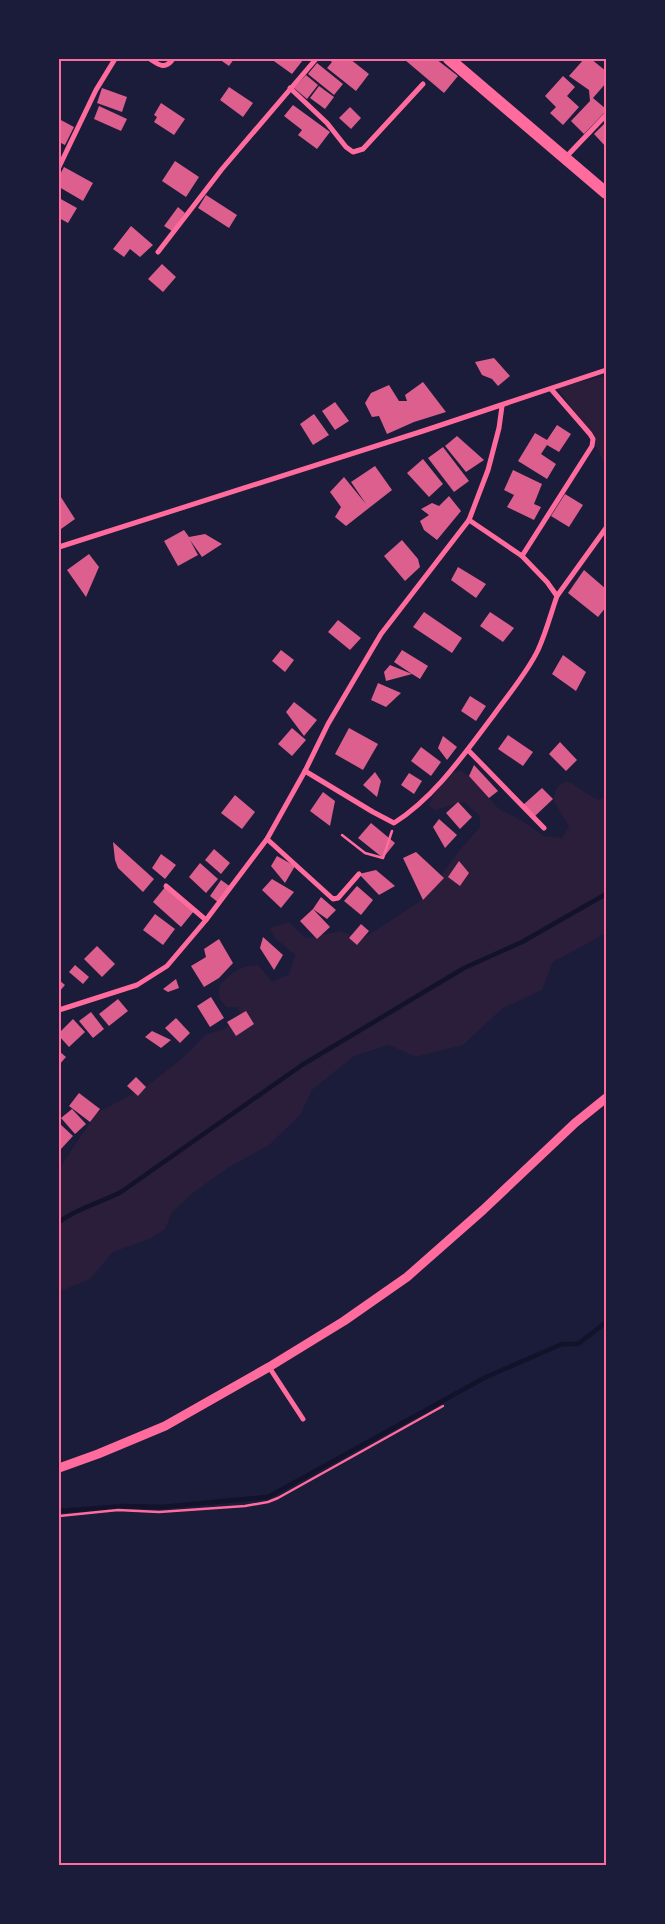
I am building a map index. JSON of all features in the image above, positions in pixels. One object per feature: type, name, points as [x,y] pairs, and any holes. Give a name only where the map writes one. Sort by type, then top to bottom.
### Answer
[{"type":"main road","points":[[449,59],[606,192]]},
{"type":"street","points":[[59,167],[96,90],[115,59]]},
{"type":"street","points":[[150,59],[160,66],[167,65],[173,59]]},
{"type":"street","points":[[158,252],[222,169],[316,59]]},
{"type":"street","points":[[290,88],[327,123],[353,152],[363,149],[423,84]]},
{"type":"street","points":[[566,157],[606,115]]},
{"type":"street","points":[[59,547],[502,406],[606,370]]},
{"type":"street","points":[[522,556],[592,446],[593,439],[590,434],[552,389]]},
{"type":"street","points":[[59,1010],[137,985],[167,966],[206,920],[267,839],[305,771],[328,724],[381,634],[469,520],[488,470],[499,428],[502,406]]},
{"type":"street","points":[[469,520],[522,556],[547,582],[557,596]]},
{"type":"street","points":[[305,771],[373,812],[394,822],[406,815],[432,792],[468,750],[516,684],[538,650],[557,596],[606,528]]},
{"type":"street","points":[[468,750],[544,828]]},
{"type":"street","points":[[267,839],[333,899],[338,898],[359,874]]},
{"type":"street","points":[[166,886],[206,920]]},
{"type":"street","points":[[59,1468],[165,1426],[269,1367],[344,1321],[407,1277],[606,1098]]},
{"type":"street","points":[[269,1367],[303,1419]]},
{"type":"path","points":[[342,835],[365,853],[382,858],[394,822]]},
{"type":"path","points":[[59,1516],[118,1510],[159,1512],[244,1506],[268,1502],[443,1406]]},
{"type":"shaded area","points":[[606,376],[606,468],[593,439],[557,387]]},
{"type":"shaded area","points":[[460,770],[469,776],[499,809],[521,820],[544,836],[562,838],[569,827],[553,799],[557,787],[567,781],[599,800],[606,796],[606,933],[553,962],[542,990],[503,1008],[463,1045],[416,1057],[389,1045],[354,1056],[312,1090],[300,1115],[270,1144],[228,1168],[193,1193],[172,1212],[165,1229],[149,1239],[113,1252],[90,1279],[59,1292],[59,1168],[97,1113],[146,1087],[185,1056],[205,1035],[224,1029],[240,1014],[238,1007],[226,1007],[219,998],[219,986],[232,973],[241,968],[258,965],[272,982],[289,974],[295,955],[274,937],[270,928],[289,922],[306,938],[341,931],[362,939],[425,898],[458,852],[480,827],[480,816],[464,802],[434,810],[428,805],[446,775]]},
{"type":"building","points":[[219,59],[234,59],[229,66]]},
{"type":"building","points":[[271,59],[301,59],[303,60],[292,74]]},
{"type":"building","points":[[328,59],[350,59],[369,74],[356,91],[327,68],[332,62]]},
{"type":"building","points":[[436,59],[458,76],[444,93],[405,60]]},
{"type":"building","points":[[584,59],[591,59],[606,71],[606,83],[593,98],[606,111],[584,134],[571,121],[590,101],[589,90],[569,76]]},
{"type":"building","points":[[317,63],[343,84],[334,95],[308,74]]},
{"type":"building","points":[[306,75],[318,85],[307,99],[294,88]]},
{"type":"building","points":[[563,76],[575,87],[567,96],[579,107],[563,125],[550,113],[556,107],[545,96]]},
{"type":"building","points":[[319,86],[334,97],[325,109],[310,98]]},
{"type":"building","points":[[229,87],[253,103],[243,117],[220,100]]},
{"type":"building","points":[[102,88],[127,97],[122,112],[97,103]]},
{"type":"building","points":[[161,103],[185,119],[174,135],[154,122],[157,117],[154,115]]},
{"type":"building","points":[[293,105],[330,132],[317,149],[298,135],[302,130],[284,116]]},
{"type":"building","points":[[99,106],[127,119],[121,131],[94,119]]},
{"type":"building","points":[[350,107],[361,118],[351,129],[339,118]]},
{"type":"building","points":[[59,119],[74,127],[65,145],[59,142]]},
{"type":"building","points":[[606,122],[606,147],[594,134]]},
{"type":"building","points":[[175,161],[199,177],[186,197],[162,181]]},
{"type":"building","points":[[64,167],[93,183],[83,201],[59,187],[59,176]]},
{"type":"building","points":[[206,195],[237,215],[229,228],[198,208]]},
{"type":"building","points":[[59,198],[77,208],[68,223],[59,218]]},
{"type":"building","points":[[178,207],[185,213],[172,231],[164,226]]},
{"type":"building","points":[[131,226],[153,245],[140,257],[130,249],[124,257],[113,249]]},
{"type":"building","points":[[162,264],[176,277],[163,292],[148,279]]},
{"type":"building","points":[[494,358],[510,376],[498,386],[492,379],[482,375],[475,362]]},
{"type":"building","points":[[423,382],[446,412],[414,422],[387,434],[379,416],[372,417],[365,403],[371,393],[389,385],[399,401],[407,401],[405,395]]},
{"type":"building","points":[[335,402],[349,421],[335,430],[322,411]]},
{"type":"building","points":[[314,414],[329,435],[313,445],[300,424]]},
{"type":"building","points":[[557,425],[571,434],[559,452],[547,445],[541,454],[556,464],[547,479],[518,461],[535,433],[547,440]]},
{"type":"building","points":[[457,436],[484,460],[466,472],[445,446]]},
{"type":"building","points":[[443,447],[469,481],[454,492],[428,458]]},
{"type":"building","points":[[423,459],[443,484],[429,497],[407,473]]},
{"type":"building","points":[[375,466],[392,490],[346,526],[335,517],[341,507],[330,492],[344,477],[366,504],[351,482]]},
{"type":"building","points":[[513,470],[542,484],[534,504],[541,507],[534,520],[507,507],[514,495],[504,490]]},
{"type":"building","points":[[59,494],[75,519],[61,529],[59,526]]},
{"type":"building","points":[[565,494],[583,505],[569,527],[551,516]]},
{"type":"building","points":[[449,496],[461,511],[437,540],[424,530],[420,521],[429,515],[421,509],[432,503],[439,506]]},
{"type":"building","points":[[184,530],[189,537],[205,534],[222,544],[202,557],[190,540],[198,555],[178,566],[164,541]]},
{"type":"building","points":[[402,540],[418,559],[420,567],[405,581],[384,556]]},
{"type":"building","points":[[89,554],[99,567],[86,597],[67,570]]},
{"type":"building","points":[[458,567],[486,584],[476,598],[451,580]]},
{"type":"building","points":[[584,570],[606,589],[606,607],[598,617],[568,593]]},
{"type":"building","points":[[424,612],[462,638],[452,653],[413,627]]},
{"type":"building","points":[[490,612],[514,628],[503,642],[480,626]]},
{"type":"building","points":[[338,620],[361,638],[350,650],[328,632]]},
{"type":"building","points":[[281,650],[294,660],[285,672],[272,661]]},
{"type":"building","points":[[402,650],[428,666],[420,679],[394,662]]},
{"type":"building","points":[[563,655],[586,672],[576,691],[552,674]]},
{"type":"building","points":[[390,665],[412,674],[386,681],[384,672]]},
{"type":"building","points":[[378,683],[401,693],[386,707],[371,700]]},
{"type":"building","points":[[470,696],[486,706],[476,721],[461,711]]},
{"type":"building","points":[[294,702],[317,720],[304,736],[286,712]]},
{"type":"building","points":[[292,728],[306,740],[292,756],[278,744]]},
{"type":"building","points":[[349,728],[378,744],[363,770],[335,754]]},
{"type":"building","points":[[508,735],[533,752],[523,766],[498,749]]},
{"type":"building","points":[[443,736],[457,747],[447,760],[438,748]]},
{"type":"building","points":[[560,742],[577,760],[566,771],[549,754]]},
{"type":"building","points":[[421,747],[441,762],[431,776],[411,761]]},
{"type":"building","points":[[474,765],[498,791],[489,798],[469,776]]},
{"type":"building","points":[[375,772],[381,781],[377,797],[363,785]]},
{"type":"building","points":[[409,773],[422,781],[414,794],[401,785]]},
{"type":"building","points":[[542,788],[553,799],[534,817],[523,805]]},
{"type":"building","points":[[323,792],[335,801],[330,826],[310,811]]},
{"type":"building","points":[[235,795],[255,812],[242,829],[221,813]]},
{"type":"building","points":[[458,802],[472,817],[460,829],[446,813]]},
{"type":"building","points":[[439,819],[457,835],[445,848],[433,827]]},
{"type":"building","points":[[371,823],[395,843],[383,858],[358,838]]},
{"type":"building","points":[[113,842],[154,879],[143,892],[118,868]]},
{"type":"building","points":[[214,849],[230,863],[221,874],[205,860]]},
{"type":"building","points":[[416,852],[444,878],[423,900],[403,858]]},
{"type":"building","points":[[161,854],[176,865],[165,879],[152,868]]},
{"type":"building","points":[[277,856],[295,866],[285,883],[271,866]]},
{"type":"building","points":[[459,861],[469,873],[460,886],[448,877]]},
{"type":"building","points":[[200,863],[218,879],[206,893],[189,877]]},
{"type":"building","points":[[376,870],[395,886],[379,895],[359,874]]},
{"type":"building","points":[[272,879],[294,892],[281,908],[262,890]]},
{"type":"building","points":[[221,880],[231,887],[219,903],[210,896]]},
{"type":"building","points":[[166,886],[194,911],[181,927],[153,902]]},
{"type":"building","points":[[357,886],[373,900],[361,915],[344,901]]},
{"type":"building","points":[[321,897],[336,910],[327,919],[313,909]]},
{"type":"building","points":[[313,909],[330,927],[317,939],[300,921]]},
{"type":"building","points":[[155,914],[175,929],[163,945],[143,930]]},
{"type":"building","points":[[361,924],[369,931],[357,945],[349,938]]},
{"type":"building","points":[[263,937],[283,955],[274,970],[260,948]]},
{"type":"building","points":[[219,939],[233,963],[219,978],[204,987],[191,966],[206,957],[204,949]]},
{"type":"building","points":[[97,946],[115,964],[102,977],[84,959]]},
{"type":"building","points":[[75,965],[89,977],[83,984],[69,972]]},
{"type":"building","points":[[176,979],[179,988],[168,992],[163,989]]},
{"type":"building","points":[[59,980],[65,985],[59,992]]},
{"type":"building","points":[[211,997],[224,1018],[210,1027],[197,1006]]},
{"type":"building","points":[[118,999],[128,1011],[109,1026],[99,1014]]},
{"type":"building","points":[[246,1011],[254,1024],[236,1036],[227,1022]]},
{"type":"building","points":[[91,1012],[104,1029],[93,1038],[79,1021]]},
{"type":"building","points":[[176,1018],[190,1033],[180,1043],[165,1028]]},
{"type":"building","points":[[73,1019],[85,1032],[69,1047],[59,1036],[59,1033]]},
{"type":"building","points":[[152,1031],[171,1040],[161,1048],[145,1037]]},
{"type":"building","points":[[59,1051],[66,1057],[59,1065]]},
{"type":"building","points":[[136,1077],[146,1087],[138,1096],[127,1086]]},
{"type":"building","points":[[79,1093],[100,1109],[90,1122],[69,1106]]},
{"type":"building","points":[[72,1109],[86,1124],[75,1134],[61,1118]]},
{"type":"building","points":[[59,1123],[73,1136],[61,1149],[59,1148]]},
{"type":"waterway","points":[[59,1222],[73,1213],[121,1192],[302,1065],[464,968],[522,942],[606,894]]},
{"type":"waterway","points":[[59,1511],[125,1506],[161,1507],[268,1497],[484,1378],[562,1344],[578,1344],[606,1322]]}]
